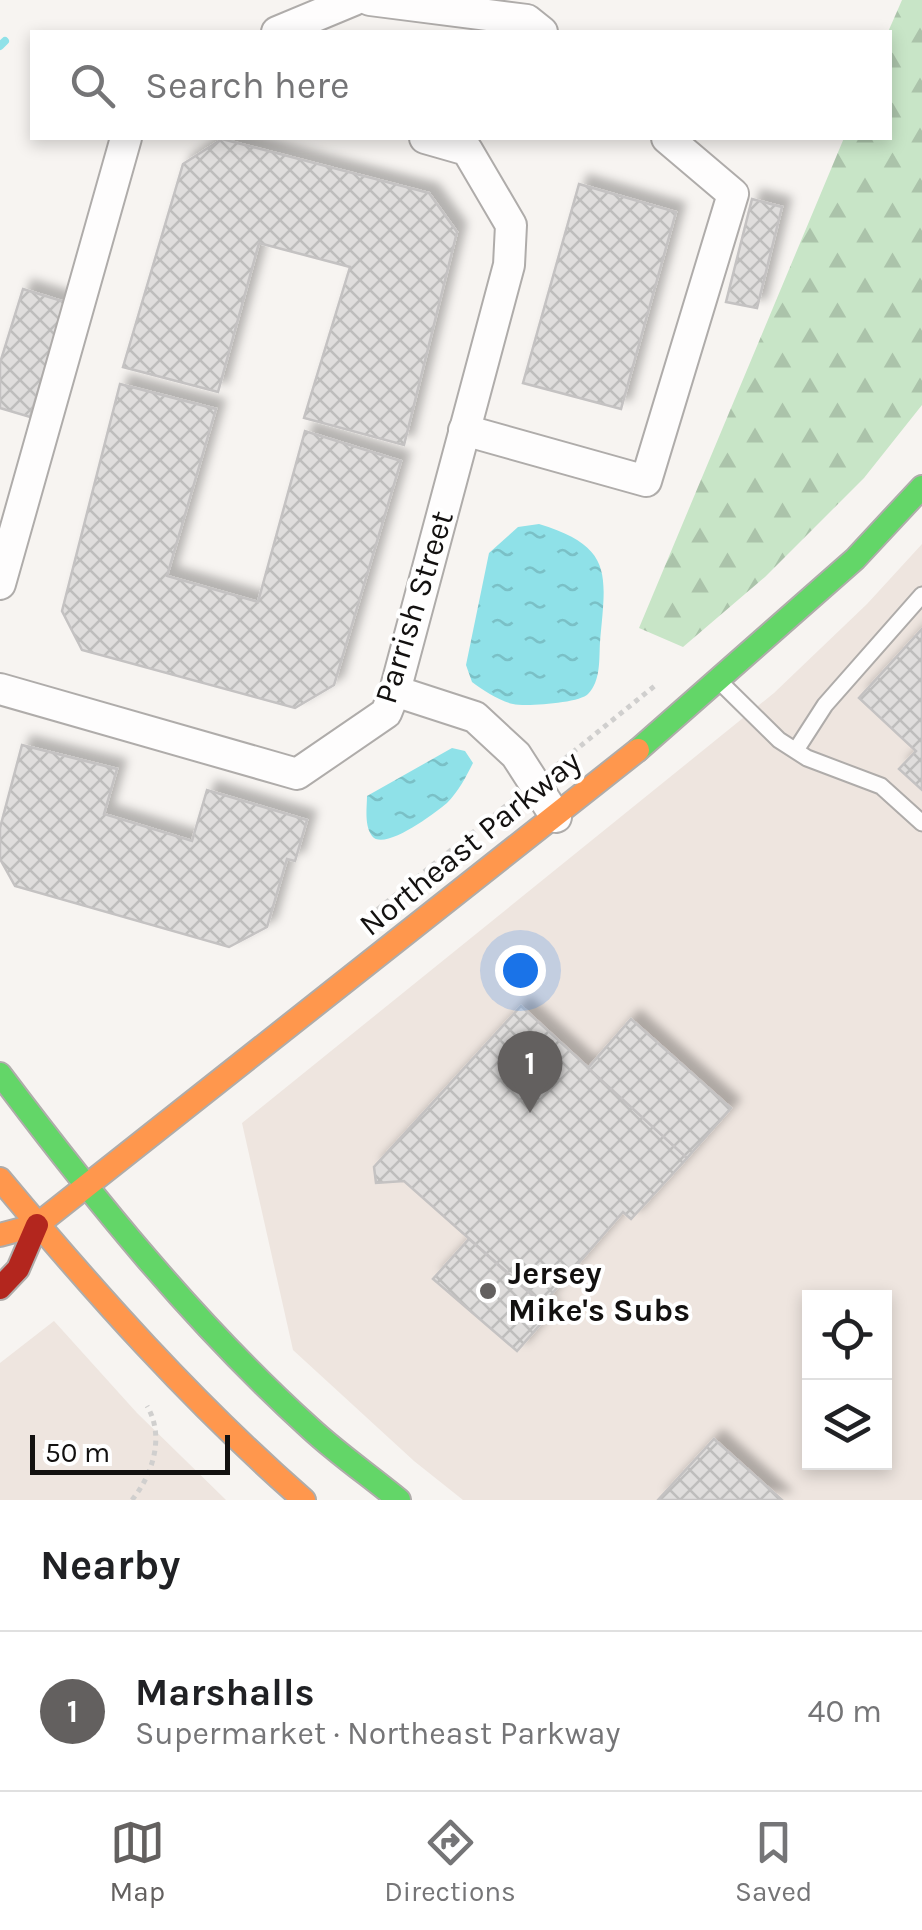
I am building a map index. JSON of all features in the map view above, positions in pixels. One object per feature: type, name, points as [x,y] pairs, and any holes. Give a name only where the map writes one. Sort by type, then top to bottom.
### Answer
[{"type":"street","points":[[281,30],[354,0]]},
{"type":"street","points":[[370,0],[527,20],[540,30]]},
{"type":"street","points":[[0,584],[125,140]]},
{"type":"street","name":"Parrish Street","points":[[0,689],[296,774],[386,713],[509,265],[511,225],[467,150],[432,140]]},
{"type":"street","points":[[464,430],[646,481],[733,194],[669,140]]},
{"type":"street","name":"Northeast Parkway","points":[[0,1235],[38,1225],[86,1189],[556,817],[854,559],[922,487]]},
{"type":"street","points":[[395,691],[475,717],[516,755],[556,817]]},
{"type":"street","points":[[0,1074],[86,1189],[194,1311],[310,1428],[400,1500]]},
{"type":"street","points":[[0,1178],[160,1365],[258,1461],[304,1500]]},
{"type":"street","name":"Northeast Parkway","points":[[0,1288],[18,1269],[38,1225]]},
{"type":"lane","points":[[796,750],[824,705],[922,595]]},
{"type":"lane","points":[[718,680],[779,740],[881,786],[922,823]]},
{"type":"path","points":[[562,760],[656,684]]},
{"type":"path","points":[[132,1500],[146,1481],[156,1440],[156,1425],[138,1394]]},
{"type":"shaded area","points":[[922,544],[922,1500],[463,1500],[414,1461],[293,1350],[242,1123],[774,693],[867,604]]},
{"type":"shaded area","points":[[54,1321],[137,1413],[226,1500],[0,1500],[0,1363]]},
{"type":"green space","points":[[902,0],[922,0],[922,405],[864,478],[765,577],[683,647],[639,628],[843,140],[892,140],[892,30],[889,30]]},
{"type":"water","points":[[539,524],[581,543],[600,566],[604,598],[598,670],[592,689],[583,697],[552,704],[513,704],[472,682],[466,665],[489,553],[518,527]]},
{"type":"water","points":[[452,748],[465,751],[473,763],[451,799],[398,835],[378,840],[372,836],[367,822],[367,796]]},
{"type":"building","points":[[226,140],[429,193],[457,232],[404,445],[304,418],[350,267],[259,243],[218,392],[123,367],[183,164]]},
{"type":"building","points":[[579,184],[676,212],[621,409],[523,383]]},
{"type":"building","points":[[752,199],[782,207],[757,308],[726,302]]},
{"type":"building","points":[[23,289],[65,302],[30,417],[0,408],[0,363]]},
{"type":"building","points":[[120,384],[216,409],[167,576],[258,602],[305,431],[401,461],[334,685],[295,708],[82,650],[62,611]]},
{"type":"building","points":[[922,629],[922,790],[899,769],[916,751],[859,698]]},
{"type":"building","points":[[22,745],[117,769],[104,814],[192,841],[207,790],[307,820],[295,861],[287,859],[267,927],[229,947],[15,886],[0,859],[0,828]]},
{"type":"building","points":[[521,1006],[687,1158],[631,1219],[623,1212],[543,1304],[404,1181],[376,1183],[374,1167]]},
{"type":"building","points":[[631,1019],[731,1108],[687,1158],[588,1068]]},
{"type":"building","name":"Jersey Mike's Subs","points":[[469,1239],[551,1312],[517,1351],[433,1279]]},
{"type":"building","points":[[714,1439],[782,1500],[658,1500]]},
{"type":"waterway","points":[[0,46],[5,41]]},
{"type":"traffic: fast","points":[[638,750],[855,559],[922,487]]},
{"type":"traffic: fast","points":[[0,1074],[109,1213],[226,1346],[321,1438],[399,1500]]},
{"type":"traffic: slow","points":[[0,1235],[37,1225],[638,750]]},
{"type":"traffic: slow","points":[[0,1179],[146,1346],[304,1500]]},
{"type":"traffic: jam","points":[[0,1288],[18,1269],[37,1225]]},
{"type":"place","name":"Marshalls","points":[[530,1113]]},
{"type":"place","name":"Jersey Mike's Subs","points":[[488,1291]]}]
